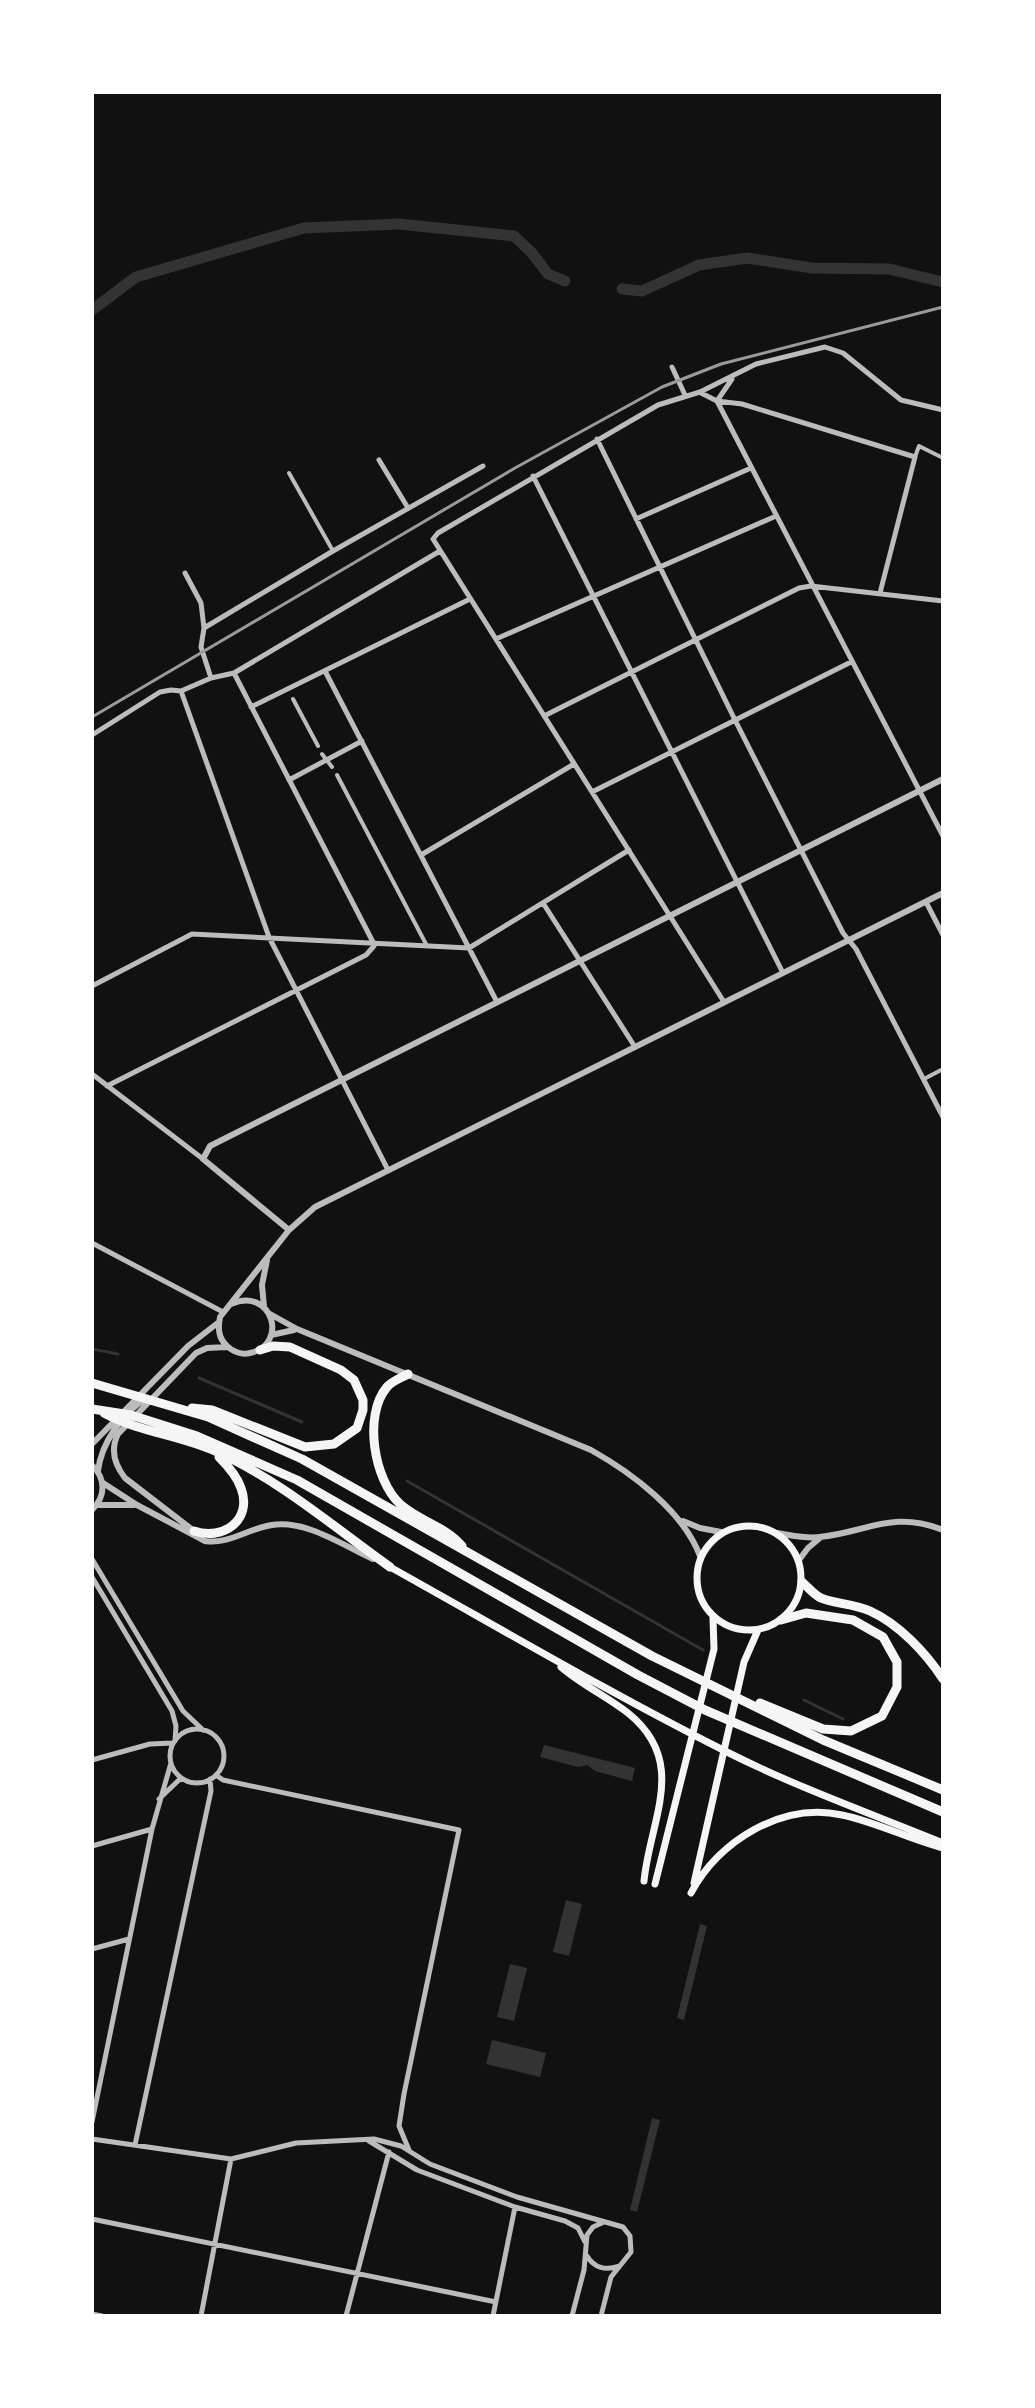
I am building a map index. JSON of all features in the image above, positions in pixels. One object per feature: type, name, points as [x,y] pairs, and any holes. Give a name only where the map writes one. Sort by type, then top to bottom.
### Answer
[{"type":"highway","points":[[172,1405],[212,1410],[305,1447],[334,1444],[357,1428],[363,1400],[354,1380],[341,1370],[290,1347],[273,1346],[260,1350]]},
{"type":"highway","points":[[408,1374],[385,1389],[376,1411],[376,1459],[385,1485],[401,1505],[451,1533],[467,1551]]},
{"type":"highway","points":[[92,1383],[208,1417],[302,1459],[652,1656],[823,1740],[943,1790]]},
{"type":"highway","points":[[95,1409],[127,1425],[215,1451],[252,1470],[390,1567]]},
{"type":"highway","points":[[95,1409],[131,1415],[197,1436],[297,1480],[638,1675],[705,1710],[943,1812]]},
{"type":"highway","points":[[194,1531],[217,1535],[229,1530],[239,1518],[244,1503],[234,1474],[215,1451]]},
{"type":"highway","points":[[802,1582],[822,1599],[872,1611],[896,1627],[920,1649],[943,1679]]},
{"type":"highway","points":[[712,1686],[823,1729],[851,1731],[882,1716],[897,1687],[897,1662],[883,1637],[853,1620],[806,1613],[781,1620]]},
{"type":"main road","points":[[655,1884],[714,1649],[716,1633],[713,1618],[700,1600],[695,1578],[700,1556],[709,1542],[721,1532],[749,1525],[777,1533],[790,1545],[799,1560],[802,1582],[796,1603],[781,1620],[758,1630],[734,1629],[713,1618]]},
{"type":"main road","points":[[390,1567],[547,1656],[732,1754],[943,1845]]},
{"type":"main road","points":[[758,1630],[748,1649],[691,1893],[707,1868],[737,1840],[766,1825],[798,1815],[841,1814],[943,1845]]},
{"type":"main road","points":[[547,1656],[635,1719],[648,1734],[659,1755],[661,1797],[644,1881]]},
{"type":"street","points":[[724,1002],[433,539],[438,533],[533,476],[658,405],[700,392],[756,364],[825,347],[843,353],[901,400],[943,410]]},
{"type":"street","points":[[672,367],[685,395]]},
{"type":"street","points":[[717,401],[734,377]]},
{"type":"street","points":[[700,392],[717,401],[742,404],[915,457]]},
{"type":"street","points":[[717,401],[943,836]]},
{"type":"street","points":[[597,439],[801,850],[943,1117]]},
{"type":"street","points":[[880,593],[919,446],[943,458]]},
{"type":"street","points":[[379,460],[408,508]]},
{"type":"street","points":[[204,628],[483,466]]},
{"type":"street","points":[[636,519],[751,468]]},
{"type":"street","points":[[289,473],[333,551]]},
{"type":"street","points":[[533,476],[783,973]]},
{"type":"street","points":[[496,639],[776,516]]},
{"type":"street","points":[[92,735],[160,692],[181,691],[211,678],[234,673],[440,551]]},
{"type":"street","points":[[185,573],[201,603],[204,628],[201,647],[211,678]]},
{"type":"street","points":[[544,716],[799,588],[811,586],[943,601]]},
{"type":"street","points":[[251,707],[290,694],[325,671],[470,599]]},
{"type":"street","points":[[592,792],[851,662]]},
{"type":"street","points":[[325,671],[497,1002]]},
{"type":"street","points":[[234,673],[375,945]]},
{"type":"street","points":[[181,691],[269,937],[388,1170]]},
{"type":"street","points":[[290,694],[318,746]]},
{"type":"street","points":[[289,780],[324,757],[362,741]]},
{"type":"street","points":[[324,757],[332,767]]},
{"type":"street","points":[[421,855],[574,764]]},
{"type":"street","points":[[337,775],[427,946]]},
{"type":"street","points":[[203,1159],[210,1146],[943,779]]},
{"type":"street","points":[[92,986],[192,934],[469,948],[629,850]]},
{"type":"street","points":[[227,1347],[219,1331],[223,1312],[289,1230],[315,1207],[943,893]]},
{"type":"street","points":[[926,902],[943,935]]},
{"type":"street","points":[[543,903],[635,1047]]},
{"type":"street","points":[[107,1086],[366,955],[375,945]]},
{"type":"street","points":[[923,1079],[943,1069]]},
{"type":"street","points":[[92,1074],[289,1230]]},
{"type":"street","points":[[92,1243],[223,1312]]},
{"type":"street","points":[[92,1444],[112,1432],[196,1353],[207,1348],[227,1347],[243,1354],[260,1350],[271,1335],[272,1320],[266,1310],[262,1285],[268,1257]]},
{"type":"street","points":[[231,1304],[248,1300],[297,1329],[591,1450],[623,1470],[681,1520],[693,1537],[700,1556]]},
{"type":"street","points":[[98,1471],[99,1459],[112,1432],[155,1378],[219,1322]]},
{"type":"street","points":[[271,1335],[297,1329]]},
{"type":"street","points":[[112,1432],[118,1468],[125,1478],[194,1531]]},
{"type":"street","points":[[92,1465],[103,1483],[137,1505],[189,1534],[214,1543],[270,1525],[292,1524],[390,1567]]},
{"type":"street","points":[[103,1483],[95,1508],[137,1505]]},
{"type":"street","points":[[681,1520],[721,1532]]},
{"type":"street","points":[[777,1533],[821,1537],[887,1522],[915,1522],[943,1530]]},
{"type":"street","points":[[173,1525],[194,1531]]},
{"type":"street","points":[[799,1560],[821,1537]]},
{"type":"street","points":[[92,1559],[183,1711],[222,1746],[223,1762],[213,1777],[135,2145]]},
{"type":"street","points":[[92,1577],[172,1711],[176,1726],[171,1763],[152,1829],[92,2122]]},
{"type":"street","points":[[92,1760],[150,1744],[174,1742],[185,1732],[203,1730]]},
{"type":"street","points":[[171,1763],[181,1778],[198,1783],[213,1777],[459,1830],[399,2126],[404,2142],[421,2160],[517,2197],[619,2224],[630,2236],[631,2252],[608,2283],[601,2316]]},
{"type":"street","points":[[159,1799],[181,1778]]},
{"type":"street","points":[[92,1846],[152,1829]]},
{"type":"street","points":[[92,1949],[129,1939]]},
{"type":"street","points":[[92,2139],[231,2159],[296,2143],[361,2139],[382,2140],[410,2151]]},
{"type":"street","points":[[361,2139],[417,2170],[570,2224],[581,2232],[585,2242],[584,2270],[572,2316]]},
{"type":"street","points":[[346,2316],[389,2152]]},
{"type":"street","points":[[201,2316],[231,2159]]},
{"type":"street","points":[[493,2316],[515,2207]]},
{"type":"street","points":[[92,2219],[496,2302]]},
{"type":"street","points":[[585,2242],[593,2227],[609,2222]]},
{"type":"street","points":[[585,2252],[592,2263],[603,2268],[610,2269],[623,2263]]},
{"type":"street","points":[[92,2314],[102,2316]]},
{"type":"shaded area","points":[[544,1745],[635,1768],[632,1781],[595,1771],[587,1765],[578,1767],[540,1757]]},
{"type":"shaded area","points":[[566,1900],[582,1904],[569,1956],[553,1952]]},
{"type":"shaded area","points":[[700,1924],[707,1926],[684,2020],[677,2018]]},
{"type":"shaded area","points":[[510,1964],[527,1968],[514,2021],[497,2017]]},
{"type":"shaded area","points":[[492,2040],[546,2053],[540,2077],[486,2064]]},
{"type":"shaded area","points":[[652,2118],[660,2120],[637,2212],[630,2210]]},
{"type":"waterway","points":[[92,310],[136,277],[304,228],[399,224],[514,236],[548,274],[565,281]]},
{"type":"waterway","points":[[622,289],[642,291],[699,265],[747,258],[812,268],[889,269],[943,282]]},
{"type":"waterway","points":[[92,1349],[118,1354]]},
{"type":"waterway","points":[[199,1378],[302,1422]]},
{"type":"waterway","points":[[407,1481],[703,1650]]},
{"type":"waterway","points":[[804,1700],[843,1719]]},
{"type":"railway","points":[[92,717],[515,468],[662,387],[721,364],[943,307]]}]
